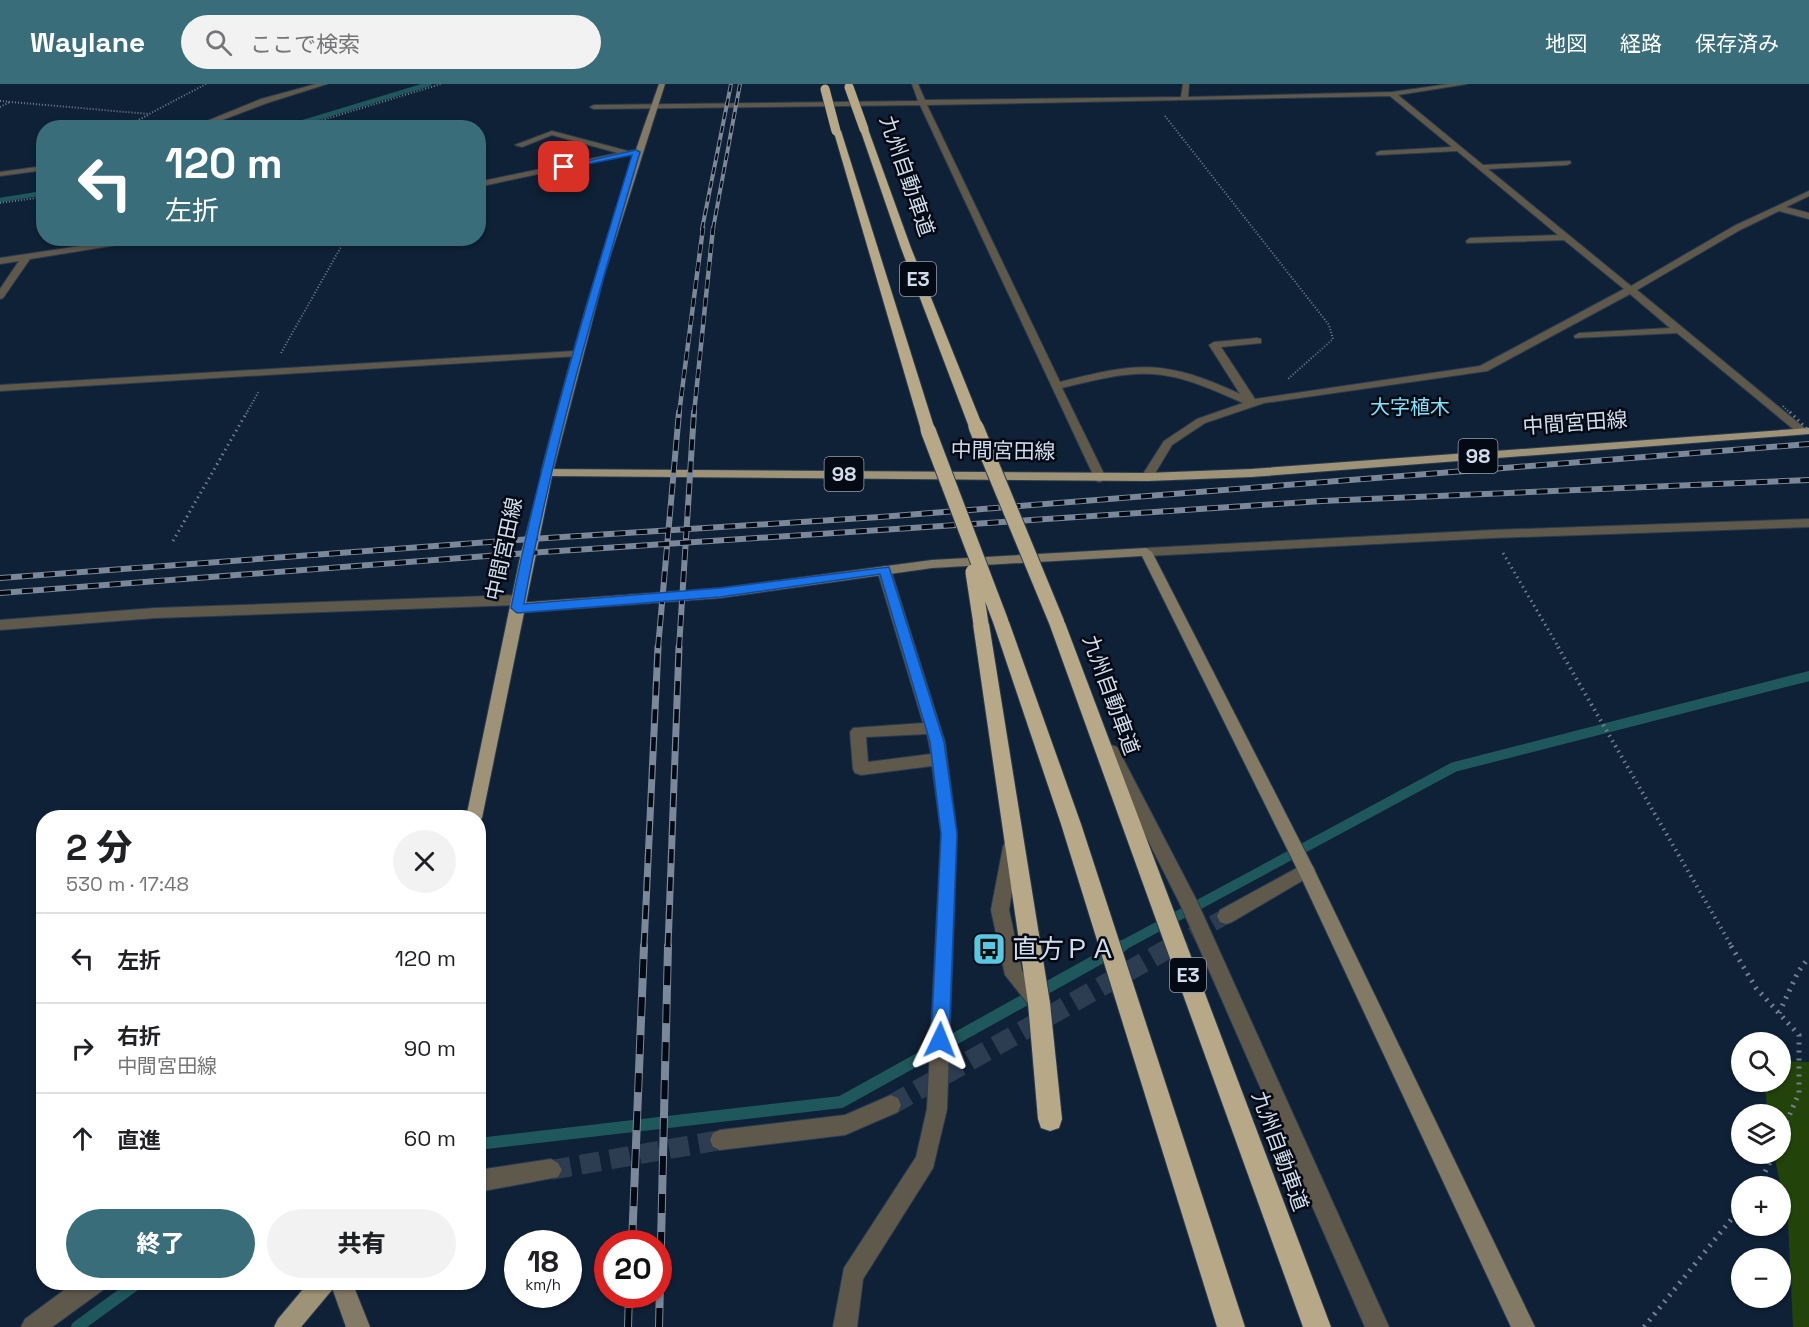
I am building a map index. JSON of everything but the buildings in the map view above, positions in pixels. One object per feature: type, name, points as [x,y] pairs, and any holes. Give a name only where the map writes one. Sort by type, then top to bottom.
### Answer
[{"type":"highway","name":"E3","points":[[824,86],[927,430],[969,541],[991,623]]},
{"type":"highway","name":"九州自動車道","points":[[849,86],[906,248],[976,427],[1057,623],[1317,1327]]},
{"type":"highway","points":[[991,623],[1014,833],[1039,1003],[1050,1119]]},
{"type":"highway","points":[[991,623],[1071,824],[1231,1327]]},
{"type":"main road","name":"中間宮田線","points":[[476,810],[547,472],[1148,477],[1251,473],[1807,431]]},
{"type":"main road","points":[[286,1327],[317,1290]]},
{"type":"street","points":[[214,120],[264,101],[324,84]]},
{"type":"street","points":[[547,472],[575,354],[632,153],[662,84]]},
{"type":"street","points":[[915,84],[922,104],[1100,478]]},
{"type":"street","points":[[1185,99],[1186,84]]},
{"type":"street","points":[[1349,84],[1360,95]]},
{"type":"street","points":[[594,107],[922,104],[1360,95],[1392,94],[1464,84]]},
{"type":"street","points":[[1392,94],[1630,290],[1807,431]]},
{"type":"street","points":[[519,146],[552,133],[632,153]]},
{"type":"street","points":[[1380,153],[1460,149]]},
{"type":"street","points":[[486,182],[632,153]]},
{"type":"street","points":[[1482,167],[1567,163]]},
{"type":"street","points":[[0,174],[36,169]]},
{"type":"street","points":[[1148,477],[1168,443],[1201,421],[1257,401],[1483,369],[1630,290],[1737,228],[1809,193]]},
{"type":"street","points":[[1778,208],[1809,216]]},
{"type":"street","points":[[1470,241],[1566,237]]},
{"type":"street","points":[[0,261],[104,246]]},
{"type":"street","points":[[0,296],[26,258]]},
{"type":"street","points":[[1579,336],[1681,330]]},
{"type":"street","points":[[1257,341],[1214,345],[1257,401]]},
{"type":"street","points":[[0,388],[575,354]]},
{"type":"street","points":[[1058,386],[1144,369],[1169,371],[1257,401]]},
{"type":"street","points":[[0,625],[155,613],[518,604],[720,593],[932,564],[1492,534],[1809,523]]},
{"type":"street","points":[[1146,552],[1305,870],[1523,1327]]},
{"type":"street","points":[[845,1327],[852,1276],[926,1161],[937,1108],[949,834],[939,759],[932,729],[884,570]]},
{"type":"street","points":[[1086,703],[1188,901],[1377,1327]]},
{"type":"street","points":[[932,729],[858,732],[861,769],[939,759]]},
{"type":"street","points":[[1226,916],[1305,870]]},
{"type":"street","points":[[720,1140],[845,1125],[891,1105]]},
{"type":"street","points":[[486,1180],[551,1170]]},
{"type":"street","points":[[33,1327],[84,1290]]},
{"type":"street","points":[[344,1290],[358,1327]]},
{"type":"path","points":[[137,120],[206,84]]},
{"type":"path","points":[[322,120],[441,84]]},
{"type":"path","points":[[1152,100],[1329,325],[1333,339],[1317,356],[1257,401]]},
{"type":"path","points":[[0,101],[148,114]]},
{"type":"path","points":[[0,107],[10,102]]},
{"type":"path","points":[[0,203],[36,198]]},
{"type":"path","points":[[1783,406],[1807,431]]},
{"type":"path","points":[[1492,534],[1756,988],[1799,1035],[1799,1093],[1791,1112]]},
{"type":"path","points":[[1779,1013],[1798,972],[1809,957]]},
{"type":"path","points":[[1644,1327],[1731,1220]]},
{"type":"green space","points":[[1791,1061],[1809,1062],[1809,1327],[1793,1327],[1789,1236],[1791,1236],[1791,1176],[1779,1176],[1776,1164],[1791,1164],[1791,1104],[1767,1104],[1765,1092],[1791,1092]]},
{"type":"waterway","points":[[310,120],[429,84]]},
{"type":"waterway","points":[[0,200],[36,194]]},
{"type":"waterway","points":[[1120,947],[1454,767],[1809,676]]},
{"type":"waterway","points":[[486,1143],[841,1102],[1122,946]]},
{"type":"waterway","points":[[77,1327],[128,1290]]},
{"type":"tunnel","points":[[1171,947],[1226,916]]},
{"type":"tunnel","points":[[891,1105],[1173,946]]},
{"type":"tunnel","points":[[551,1170],[720,1140]]},
{"type":"railway","points":[[702,229],[731,84]]},
{"type":"railway","points":[[713,229],[740,84]]},
{"type":"railway","points":[[679,414],[703,228]]},
{"type":"railway","points":[[694,414],[713,228]]},
{"type":"railway","points":[[668,530],[679,412]]},
{"type":"railway","points":[[687,529],[694,412]]},
{"type":"railway","points":[[687,529],[880,517],[1809,444]]},
{"type":"railway","points":[[686,543],[1322,501],[1809,480]]},
{"type":"railway","points":[[668,530],[687,529]]},
{"type":"railway","points":[[686,543],[687,529]]},
{"type":"railway","points":[[0,578],[668,530]]},
{"type":"railway","points":[[667,544],[668,530]]},
{"type":"railway","points":[[667,544],[686,543]]},
{"type":"railway","points":[[679,648],[686,543]]},
{"type":"railway","points":[[0,593],[667,544]]},
{"type":"railway","points":[[658,648],[667,544]]},
{"type":"railway","points":[[644,947],[658,647]]},
{"type":"railway","points":[[668,947],[679,647]]},
{"type":"railway","points":[[633,1230],[644,946]]},
{"type":"railway","points":[[659,1327],[668,946]]},
{"type":"railway","points":[[628,1327],[629,1308]]},
{"type":"place","name":"直方ＰＡ","points":[[989,949]]},
{"type":"district","name":"大字植木","points":[[1410,407]]},
{"type":"route","points":[[564,167],[636,152],[575,354],[517,608],[720,593],[884,570],[937,742],[949,834],[940,1040]]}]
